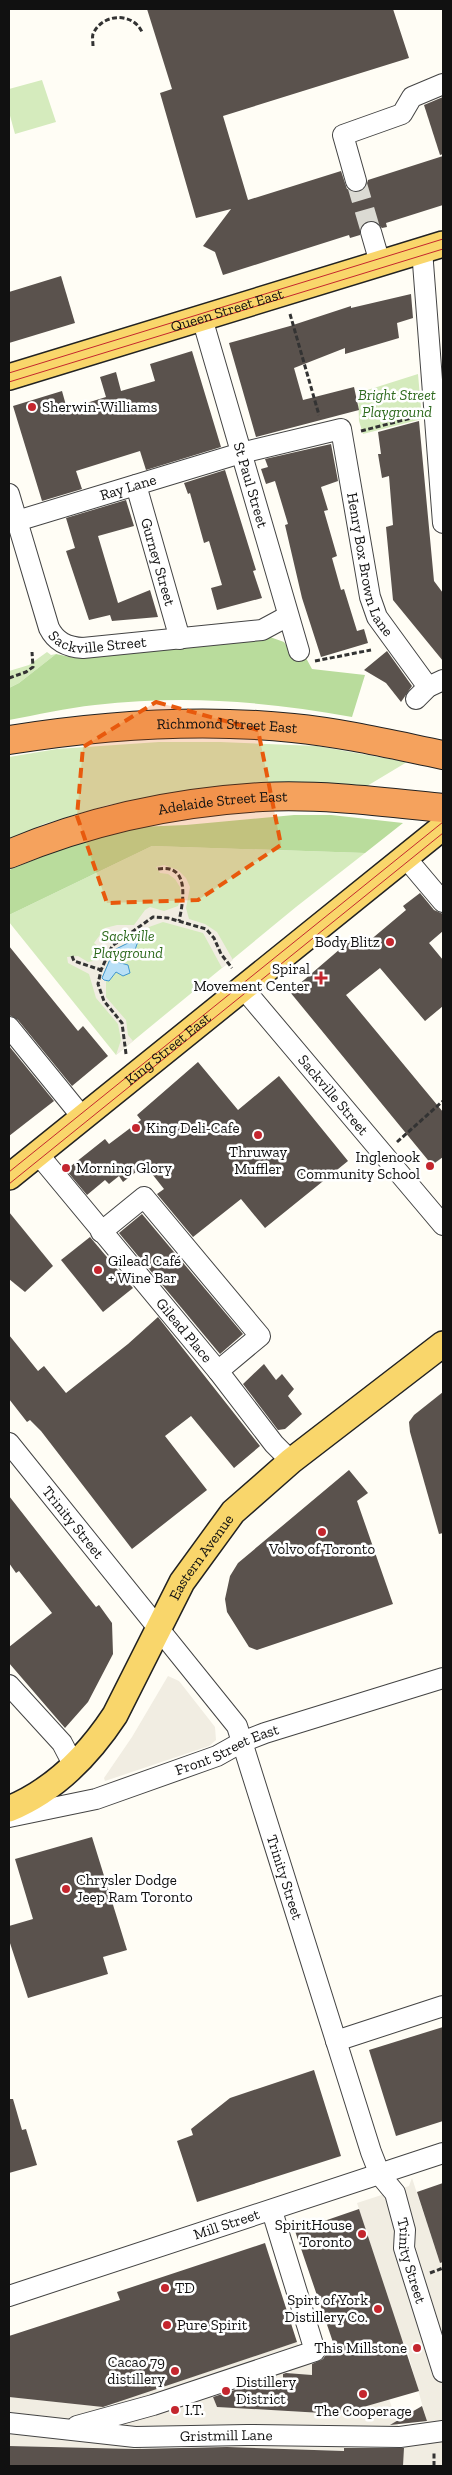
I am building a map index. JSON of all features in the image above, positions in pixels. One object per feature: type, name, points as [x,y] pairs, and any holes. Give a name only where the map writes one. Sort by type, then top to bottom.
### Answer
[{"type":"highway","name":"Richmond Street East","points":[[9,740],[116,725],[198,723],[293,728],[353,737],[443,755]]},
{"type":"highway","name":"Adelaide Street East","points":[[9,854],[40,842],[117,818],[180,807],[264,797],[340,800],[443,808]]},
{"type":"main road","name":"Queen Street East","points":[[9,377],[433,247]]},
{"type":"main road","name":"King Street East","points":[[9,1177],[83,1118],[238,978],[405,857],[443,827]]},
{"type":"main road","name":"Eastern Avenue","points":[[9,1809],[39,1794],[74,1766],[101,1735],[115,1715],[182,1582],[216,1531],[233,1512],[291,1461],[443,1344]]},
{"type":"street","points":[[356,181],[343,135],[402,114],[412,97],[443,84]]},
{"type":"street","points":[[371,232],[380,264]]},
{"type":"street","points":[[433,247],[443,522]]},
{"type":"street","name":"St Paul Street","points":[[202,318],[288,616],[306,656]]},
{"type":"street","name":"Ray Lane","points":[[17,521],[241,453],[341,429]]},
{"type":"street","name":"Henry Box Brown Lane","points":[[341,429],[372,604],[377,617],[429,688]]},
{"type":"street","name":"Gurney Street","points":[[136,485],[180,639]]},
{"type":"street","name":"Sackville Street","points":[[9,494],[49,628],[54,636],[64,644],[83,648],[262,630],[288,616]]},
{"type":"street","points":[[405,857],[443,902]]},
{"type":"street","name":"Sackville Street","points":[[238,978],[443,1225]]},
{"type":"street","points":[[9,1027],[83,1118]]},
{"type":"street","name":"Gilead Place","points":[[38,1154],[218,1371],[274,1444],[291,1461]]},
{"type":"street","points":[[101,1232],[144,1197],[260,1336],[218,1371]]},
{"type":"street","name":"Trinity Street","points":[[9,1443],[160,1628],[237,1726],[380,2175],[395,2194],[400,2207],[405,2230],[404,2248],[437,2329],[443,2372]]},
{"type":"street","name":"Front Street East","points":[[9,1817],[96,1799],[216,1756],[242,1742],[443,1678]]},
{"type":"street","points":[[9,1685],[62,1743],[74,1766]]},
{"type":"street","points":[[336,2041],[443,2006]]},
{"type":"street","name":"Mill Street","points":[[9,2296],[272,2211],[443,2153]]},
{"type":"street","points":[[68,2428],[153,2405],[315,2351],[272,2211]]},
{"type":"street","name":"Gristmill Lane","points":[[9,2423],[68,2428],[135,2437],[247,2435],[400,2437],[443,2432]]},
{"type":"path","points":[[93,46],[93,34],[100,25],[112,18],[124,17],[134,22],[142,32]]},
{"type":"path","points":[[290,314],[320,419]]},
{"type":"path","points":[[341,429],[353,428],[362,431],[418,416]]},
{"type":"path","points":[[306,656],[371,650]]},
{"type":"path","points":[[9,678],[26,672],[33,667],[32,652]]},
{"type":"path","points":[[158,869],[163,868],[171,871],[182,882],[184,897],[179,921]]},
{"type":"path","points":[[126,1054],[122,1023],[100,994],[98,984],[101,970],[112,946],[153,917],[179,921],[206,929],[214,938],[221,954],[238,978]]},
{"type":"path","points":[[72,956],[74,961],[101,970]]},
{"type":"path","points":[[394,1144],[443,1101]]},
{"type":"highlighted area","points":[[156,702],[258,730],[281,845],[198,900],[107,903],[77,816],[83,747]]},
{"type":"green space","points":[[42,80],[56,122],[15,134],[9,112],[9,89]]},
{"type":"green space","name":"Bright Street Playground","points":[[418,374],[422,419],[363,434],[359,421],[358,393]]},
{"type":"green space","points":[[270,637],[284,642],[294,656],[306,658],[312,669],[365,675],[352,717],[287,707],[224,701],[161,700],[84,706],[9,720],[9,688],[19,683],[56,654],[75,658]]},
{"type":"green space","points":[[47,652],[51,655],[56,654],[19,683],[9,688],[9,671],[29,665]]},
{"type":"green space","points":[[159,742],[220,742],[317,746],[407,762],[367,786],[229,787],[181,792],[108,805],[44,824],[9,839],[9,757],[57,749]]},
{"type":"green space","points":[[294,815],[331,815],[403,823],[365,853],[152,846],[9,915],[9,870],[81,841],[138,827],[186,825]]},
{"type":"green space","name":"Sackville Playground","points":[[152,846],[365,853],[296,907],[116,1055],[9,922],[9,915]]},
{"type":"shaded area","points":[[164,865],[178,870],[186,878],[190,887],[186,908],[189,919],[205,924],[217,932],[233,960],[222,968],[203,933],[163,922],[149,927],[141,934],[136,935],[130,942],[119,947],[111,955],[102,978],[106,981],[106,997],[126,1020],[128,1035],[133,1041],[116,1055],[121,1040],[118,1024],[96,998],[89,974],[68,963],[67,957],[78,956],[88,962],[98,960],[101,956],[101,949],[94,943],[105,928],[117,925],[134,925],[145,910],[150,907],[164,911],[178,906],[181,897],[180,887],[175,879],[168,874],[160,873],[156,867]]},
{"type":"shaded area","points":[[168,1676],[179,1681],[215,1727],[216,1740],[209,1746],[105,1781],[104,1778],[132,1737]]},
{"type":"shaded area","points":[[412,2178],[440,2263],[443,2262],[443,2466],[403,2466],[404,2444],[345,2437],[344,2451],[141,2444],[141,2449],[9,2446],[9,2397],[117,2408],[116,2402],[297,2342],[302,2355],[313,2357],[312,2375],[292,2374],[288,2370],[283,2374],[283,2387],[217,2386],[210,2389],[217,2407],[339,2414],[389,2399],[400,2431],[427,2422],[407,2350],[398,2331],[357,2203],[409,2186]]},
{"type":"water","points":[[136,934],[141,934],[143,939],[137,944],[132,959],[126,959],[120,953],[115,957],[117,962],[128,965],[130,973],[123,976],[116,972],[109,981],[104,980],[102,978],[114,950],[130,942]]},
{"type":"building","points":[[147,9],[393,9],[409,58],[223,116],[248,200],[341,171],[347,189],[359,192],[365,189],[368,180],[443,156],[443,205],[386,223],[387,227],[382,228],[374,221],[367,221],[360,229],[360,235],[350,238],[349,235],[223,275],[215,252],[203,246],[231,209],[196,218],[160,93],[172,89]]},
{"type":"building","points":[[443,97],[443,154],[440,155],[424,105]]},
{"type":"building","points":[[61,276],[75,323],[9,343],[9,292]]},
{"type":"building","points":[[411,294],[413,318],[397,323],[399,338],[345,354],[345,348],[294,368],[303,400],[354,387],[359,410],[256,437],[229,343],[351,306],[351,308]]},
{"type":"building","points":[[192,351],[221,447],[146,470],[140,451],[76,471],[82,489],[42,501],[13,406],[62,391],[67,409],[106,397],[100,377],[116,372],[121,391],[155,381],[150,364]]},
{"type":"building","points":[[419,421],[434,581],[443,593],[443,661],[393,600],[386,527],[393,525],[389,476],[382,478],[378,454],[381,454],[378,432]]},
{"type":"building","points":[[331,444],[338,481],[321,487],[328,510],[324,511],[337,556],[332,558],[341,590],[344,589],[357,631],[364,629],[368,643],[321,657],[302,598],[285,525],[288,524],[275,481],[266,484],[261,469],[268,467],[265,459]]},
{"type":"building","points":[[225,470],[256,570],[253,571],[262,598],[217,610],[211,588],[222,585],[209,541],[204,543],[190,493],[188,494],[184,483]]},
{"type":"building","points":[[126,500],[134,526],[98,536],[118,603],[150,590],[158,617],[112,621],[110,615],[89,620],[66,551],[75,548],[66,518]]},
{"type":"building","points":[[387,651],[412,686],[401,702],[386,683],[364,670]]},
{"type":"building","points":[[420,893],[434,910],[443,914],[443,931],[429,943],[443,960],[443,1006],[425,1021],[380,968],[346,995],[443,1112],[443,1157],[432,1165],[290,992],[354,937],[362,947],[406,910],[403,906]]},
{"type":"building","points":[[9,946],[78,1031],[83,1026],[108,1056],[72,1086],[18,1020],[9,1015]]},
{"type":"building","points":[[9,1046],[54,1101],[9,1136]]},
{"type":"building","name":"Thruway Muffler","points":[[198,1062],[238,1110],[279,1076],[348,1161],[265,1228],[241,1199],[193,1237],[157,1194],[164,1189],[145,1165],[123,1182],[119,1176],[109,1184],[105,1180],[87,1195],[66,1170],[105,1139],[109,1144],[141,1120],[137,1115]]},
{"type":"building","points":[[9,1212],[53,1266],[25,1292],[9,1279]]},
{"type":"building","points":[[142,1214],[243,1334],[220,1354],[119,1233]]},
{"type":"building","points":[[90,1237],[133,1288],[103,1312],[61,1260]]},
{"type":"building","points":[[158,1317],[260,1446],[234,1468],[191,1416],[165,1436],[207,1490],[132,1549],[41,1431],[30,1420],[27,1422],[9,1399],[9,1335],[38,1371],[44,1366],[66,1393],[128,1344]]},
{"type":"building","points":[[264,1364],[276,1380],[282,1374],[294,1389],[288,1396],[302,1414],[285,1429],[278,1430],[243,1384]]},
{"type":"building","points":[[443,1392],[443,1533],[439,1534],[410,1432],[409,1422],[414,1415]]},
{"type":"building","name":"Volvo of Toronto","points":[[349,1470],[368,1493],[357,1501],[393,1604],[257,1650],[249,1647],[227,1612],[225,1599],[230,1576],[238,1563]]},
{"type":"building","points":[[9,1496],[96,1607],[99,1605],[112,1623],[113,1654],[88,1702],[65,1728],[9,1663],[9,1647],[52,1613],[19,1571],[16,1573],[9,1563]]},
{"type":"building","name":"Chrysler Dodge Jeep Ram Toronto","points":[[92,1837],[127,1950],[103,1957],[108,1974],[28,1998],[9,1940],[9,1926],[33,1919],[15,1859]]},
{"type":"building","points":[[443,2027],[443,2121],[396,2136],[369,2050]]},
{"type":"building","points":[[314,2070],[341,2156],[197,2202],[177,2141],[193,2135],[191,2129],[230,2098]]},
{"type":"building","points":[[9,2099],[13,2099],[22,2130],[26,2129],[37,2165],[9,2173]]},
{"type":"building","points":[[443,2183],[443,2262],[440,2263],[417,2192]]},
{"type":"building","points":[[359,2209],[419,2391],[339,2414],[217,2407],[213,2397],[247,2386],[283,2387],[283,2374],[286,2373],[312,2375],[312,2364],[323,2359],[327,2353],[336,2351],[295,2231]]},
{"type":"building","name":"Pure Spirit","points":[[265,2243],[297,2342],[103,2407],[9,2397],[9,2336],[120,2300],[117,2292]]},
{"type":"building","points":[[422,2406],[427,2421],[390,2425],[405,2416]]},
{"type":"building","points":[[9,2446],[135,2449],[227,2447],[344,2451],[344,2448],[404,2448],[403,2466],[9,2466]]},
{"type":"tunnel","points":[[356,181],[371,232]]},
{"type":"tram line","points":[[9,373],[443,239]]},
{"type":"tram line","points":[[9,382],[443,249]]},
{"type":"tram line","points":[[9,1172],[443,822]]},
{"type":"tram line","points":[[9,1184],[443,833]]},
{"type":"place","name":"Sherwin-Williams","points":[[32,407]]},
{"type":"place","name":"Body Blitz","points":[[390,942]]},
{"type":"place","name":"Spiral Movement Center","points":[[321,978]]},
{"type":"place","name":"King Deli-Cafe","points":[[136,1128]]},
{"type":"place","name":"Thruway Muffler","points":[[258,1135]]},
{"type":"place","name":"Inglenook Community School","points":[[430,1166]]},
{"type":"place","name":"Morning Glory","points":[[66,1168]]},
{"type":"place","name":"Gilead Café + Wine Bar","points":[[98,1270]]},
{"type":"place","name":"Volvo of Toronto","points":[[322,1532]]},
{"type":"place","name":"Chrysler Dodge Jeep Ram Toronto","points":[[66,1889]]},
{"type":"place","name":"SpiritHouse Toronto","points":[[362,2234]]},
{"type":"place","name":"TD","points":[[165,2288]]},
{"type":"place","name":"Spirt of York Distillery Co.","points":[[378,2309]]},
{"type":"place","name":"Pure Spirit","points":[[167,2325]]},
{"type":"place","name":"This Millstone","points":[[417,2348]]},
{"type":"place","name":"Cacao 79 distillery","points":[[175,2371]]},
{"type":"place","name":"Distillery District","points":[[226,2391]]},
{"type":"place","name":"The Cooperage","points":[[363,2394]]},
{"type":"place","name":"I.T.","points":[[175,2410]]}]
